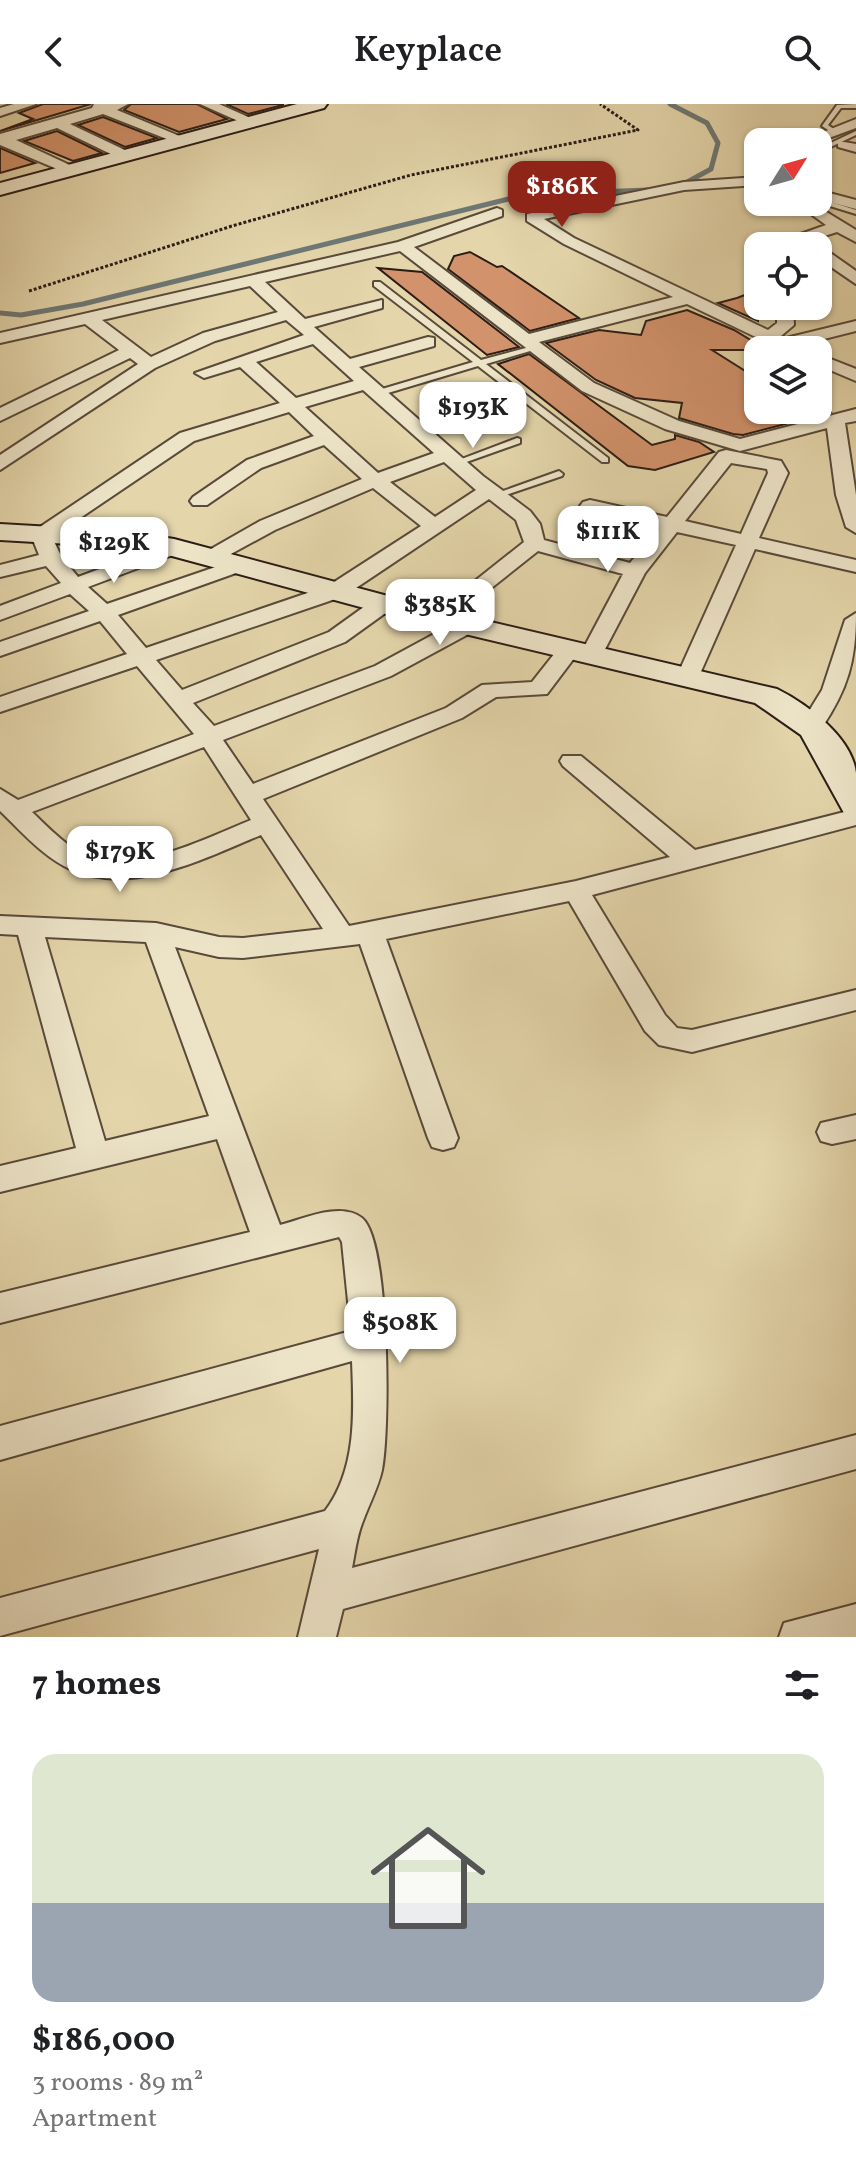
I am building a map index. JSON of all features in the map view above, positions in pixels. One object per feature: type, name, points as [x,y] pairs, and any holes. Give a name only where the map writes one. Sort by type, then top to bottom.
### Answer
[{"type":"street","points":[[0,112],[29,104]]},
{"type":"street","points":[[1,140],[58,123],[97,106],[121,104]]},
{"type":"street","points":[[207,104],[250,121]]},
{"type":"street","points":[[1,187],[314,104]]},
{"type":"street","points":[[97,106],[182,140]]},
{"type":"street","points":[[58,123],[124,155]]},
{"type":"street","points":[[833,131],[854,136]]},
{"type":"street","points":[[832,146],[854,136]]},
{"type":"street","points":[[1,140],[69,170]]},
{"type":"street","points":[[0,338],[255,282],[515,217],[744,178]]},
{"type":"street","points":[[832,201],[856,209]]},
{"type":"street","points":[[832,211],[856,218]]},
{"type":"street","points":[[823,216],[856,237]]},
{"type":"street","points":[[515,217],[767,336]]},
{"type":"street","points":[[821,232],[839,226]]},
{"type":"street","points":[[403,246],[588,387],[632,409],[778,468],[688,676]]},
{"type":"street","points":[[832,260],[856,279]]},
{"type":"street","points":[[255,282],[416,430],[491,493],[531,521],[536,533],[534,544],[438,619]]},
{"type":"street","points":[[530,344],[689,298]]},
{"type":"street","points":[[0,464],[149,364],[209,337],[301,326],[376,304]]},
{"type":"street","points":[[90,319],[149,364]]},
{"type":"street","points":[[204,373],[243,360],[301,326]]},
{"type":"street","points":[[815,336],[856,326]]},
{"type":"street","points":[[345,366],[428,342]]},
{"type":"street","points":[[0,415],[130,351]]},
{"type":"street","points":[[243,360],[375,480],[435,527]]},
{"type":"street","points":[[832,365],[856,376]]},
{"type":"street","points":[[0,571],[46,546],[187,437],[291,403],[369,389]]},
{"type":"street","points":[[249,795],[454,713],[478,701],[490,690],[539,689],[581,651],[635,571],[733,450],[850,418],[846,495],[855,521]]},
{"type":"street","points":[[200,501],[254,464],[328,437]]},
{"type":"street","points":[[211,557],[280,516],[375,480],[451,459]]},
{"type":"street","points":[[0,705],[336,591],[491,493]]},
{"type":"street","points":[[590,506],[856,566]]},
{"type":"street","points":[[0,532],[46,546],[122,539],[174,548],[243,564],[438,619],[766,696],[813,724],[844,754],[856,805]]},
{"type":"street","points":[[534,544],[635,571]]},
{"type":"street","points":[[46,546],[75,587],[104,613],[208,735],[267,823],[356,935],[443,1138]]},
{"type":"street","points":[[0,613],[174,548]]},
{"type":"street","points":[[0,649],[243,564]]},
{"type":"street","points":[[178,700],[279,663],[337,637],[383,604]]},
{"type":"street","points":[[813,724],[845,688],[856,620]]},
{"type":"street","points":[[7,804],[383,671],[468,625]]},
{"type":"street","points":[[572,761],[690,860]]},
{"type":"street","points":[[7,804],[78,862],[95,869],[167,861],[267,823]]},
{"type":"street","points":[[0,925],[156,933],[219,947],[243,948],[356,935],[576,890],[856,817]]},
{"type":"street","points":[[576,890],[655,1023],[669,1037],[692,1041],[856,1000]]},
{"type":"street","points":[[29,927],[94,1156]]},
{"type":"street","points":[[156,933],[269,1239]]},
{"type":"street","points":[[0,1179],[227,1124]]},
{"type":"street","points":[[0,1308],[330,1223],[340,1223],[355,1231],[373,1389],[368,1440],[352,1506],[345,1518],[317,1637]]},
{"type":"street","points":[[0,1443],[369,1341]]},
{"type":"street","points":[[327,1594],[856,1452]]},
{"type":"street","points":[[0,1617],[326,1531],[345,1518]]},
{"type":"street","points":[[798,1637],[856,1623]]},
{"type":"lane","points":[[833,131],[825,126],[839,106],[856,106]]},
{"type":"lane","points":[[832,141],[854,136]]},
{"type":"lane","points":[[377,284],[605,460]]},
{"type":"lane","points":[[369,389],[478,364],[530,344]]},
{"type":"lane","points":[[416,430],[481,409]]},
{"type":"lane","points":[[451,459],[517,441]]},
{"type":"lane","points":[[491,493],[559,474]]},
{"type":"path","points":[[29,291],[232,226],[411,175],[638,130],[600,104]]},
{"type":"building","points":[[43,104],[91,104],[0,131],[33,119],[19,113]]},
{"type":"building","points":[[131,104],[197,104],[227,119],[179,132],[124,110]]},
{"type":"building","points":[[226,104],[283,104],[283,105],[248,114]]},
{"type":"building","points":[[103,117],[157,138],[125,147],[78,125]]},
{"type":"building","points":[[57,131],[102,153],[73,161],[24,141]]},
{"type":"building","points":[[0,148],[35,163],[0,173]]},
{"type":"building","points":[[470,252],[497,267],[502,266],[579,318],[530,331],[448,269],[454,256]]},
{"type":"building","points":[[378,268],[422,272],[519,347],[487,355]]},
{"type":"building","points":[[744,295],[744,315],[718,303]]},
{"type":"building","points":[[687,310],[744,336],[744,350],[712,350],[744,370],[744,424],[786,424],[743,435],[679,418],[682,403],[635,398],[596,380],[546,343],[599,330],[641,335],[646,321]]},
{"type":"building","points":[[529,354],[652,445],[675,439],[675,435],[699,442],[714,452],[655,470],[628,466],[498,364]]},
{"type":"waterway","points":[[670,104],[707,123],[718,143],[711,169],[680,186]]},
{"type":"waterway","points":[[0,313],[21,315],[83,304],[525,195],[647,190]]}]
